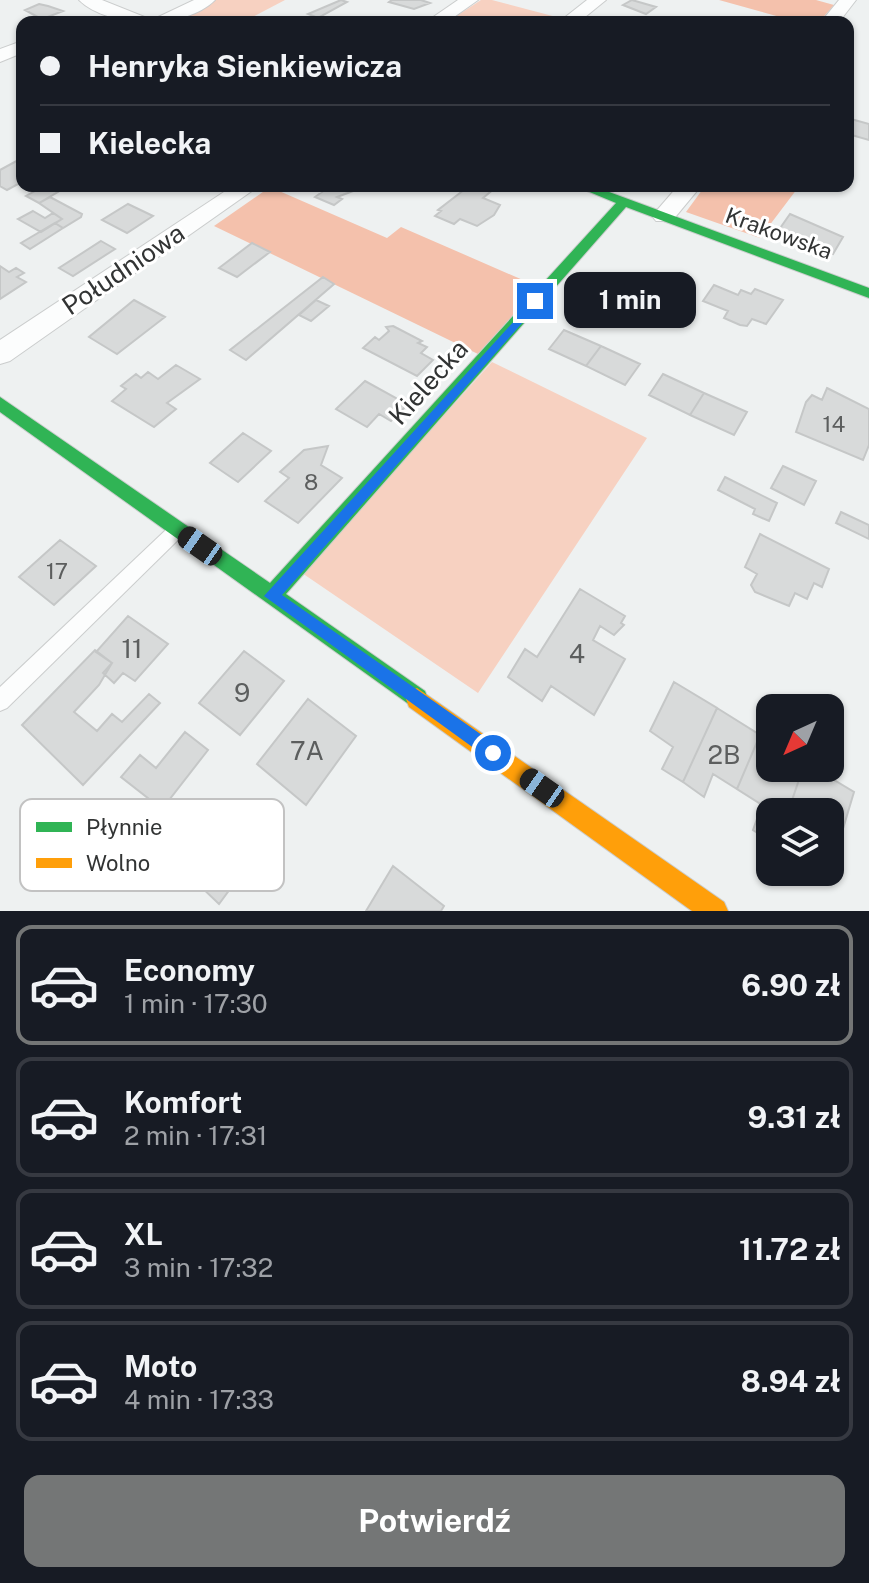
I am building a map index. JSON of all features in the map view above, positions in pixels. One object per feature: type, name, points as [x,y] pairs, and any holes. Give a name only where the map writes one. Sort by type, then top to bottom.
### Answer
[{"type":"street","points":[[173,16],[207,0]]},
{"type":"street","points":[[445,16],[470,0]]},
{"type":"street","points":[[576,16],[598,0]]},
{"type":"street","points":[[835,16],[848,0]]},
{"type":"street","points":[[88,9],[109,9],[128,16]]},
{"type":"street","name":"Południowa","points":[[0,354],[239,192]]},
{"type":"street","name":"Krakowska","points":[[597,192],[869,293]]},
{"type":"street","points":[[664,216],[685,192]]},
{"type":"street","name":"Kielecka","points":[[271,596],[624,202]]},
{"type":"street","points":[[0,403],[715,911]]},
{"type":"lane","points":[[0,701],[177,530]]},
{"type":"shaded area","points":[[213,0],[285,0],[254,16],[179,16]]},
{"type":"shaded area","points":[[481,0],[492,0],[553,16],[457,16]]},
{"type":"shaded area","points":[[719,0],[816,0],[834,5],[824,16],[776,16]]},
{"type":"shaded area","points":[[263,192],[281,192],[387,238],[401,227],[539,287],[478,354],[214,226]]},
{"type":"shaded area","points":[[701,192],[795,192],[760,238],[686,212]]},
{"type":"shaded area","points":[[492,362],[647,438],[478,693],[302,573]]},
{"type":"building","points":[[341,0],[347,2],[322,16],[308,14]]},
{"type":"building","points":[[632,0],[656,7],[646,14],[623,5]]},
{"type":"building","points":[[389,2],[430,3],[414,9]]},
{"type":"building","points":[[39,4],[63,11],[50,16],[36,16],[25,10]]},
{"type":"building","points":[[854,120],[869,124],[869,140],[854,136]]},
{"type":"building","points":[[16,161],[16,185],[7,190],[0,186],[0,170]]},
{"type":"building","points":[[33,192],[58,192],[39,203],[26,196]]},
{"type":"building","points":[[322,192],[350,192],[337,197],[342,199],[334,205],[315,197]]},
{"type":"building","points":[[461,192],[490,192],[483,198],[500,205],[494,215],[477,226],[460,219],[454,224],[435,216],[441,211],[438,210]]},
{"type":"building","points":[[50,197],[82,214],[81,217],[63,228],[55,223],[62,219],[39,203]]},
{"type":"building","points":[[128,204],[153,216],[127,233],[102,220]]},
{"type":"building","points":[[33,211],[45,218],[53,213],[62,219],[41,232],[18,219]]},
{"type":"building","points":[[790,214],[843,237],[833,254],[776,234]]},
{"type":"building","points":[[55,223],[63,228],[30,249],[21,243]]},
{"type":"building","points":[[101,241],[115,249],[73,276],[59,268]]},
{"type":"building","points":[[252,243],[270,252],[237,277],[219,268]]},
{"type":"building","points":[[0,266],[9,272],[16,268],[24,273],[17,277],[26,282],[0,299]]},
{"type":"building","points":[[323,277],[334,284],[246,360],[230,350]]},
{"type":"building","points":[[714,285],[738,295],[741,290],[751,294],[755,289],[783,300],[766,324],[752,319],[747,326],[740,325],[724,318],[728,311],[703,301]]},
{"type":"building","points":[[134,300],[165,317],[117,354],[89,337]]},
{"type":"building","points":[[316,300],[329,306],[311,321],[299,315]]},
{"type":"building","points":[[393,326],[422,341],[418,343],[427,347],[421,353],[433,360],[417,376],[363,348],[375,337],[379,340],[389,331],[386,327]]},
{"type":"building","points":[[564,330],[601,346],[586,366],[549,349]]},
{"type":"building","points":[[601,346],[640,364],[625,385],[586,366]]},
{"type":"building","points":[[176,365],[200,379],[167,403],[176,409],[154,427],[112,401],[126,389],[121,386],[136,374],[141,378],[148,372],[158,379]]},
{"type":"building","points":[[663,374],[704,393],[690,415],[649,395]]},
{"type":"building","points":[[365,381],[406,406],[391,421],[379,414],[367,427],[336,409]]},
{"type":"building","points":[[827,388],[869,409],[869,445],[863,460],[796,432],[806,402],[812,395],[822,400]]},
{"type":"building","points":[[704,393],[747,412],[734,435],[690,415]]},
{"type":"building","points":[[243,433],[271,451],[238,482],[210,463]]},
{"type":"building","points":[[328,446],[321,465],[342,478],[298,523],[265,501],[289,478],[280,472],[304,450]]},
{"type":"building","points":[[783,466],[816,481],[804,505],[771,488]]},
{"type":"building","points":[[725,477],[777,503],[769,521],[753,514],[755,509],[718,490]]},
{"type":"building","points":[[841,512],[869,525],[869,539],[836,523]]},
{"type":"building","points":[[760,534],[829,569],[822,587],[814,583],[807,599],[795,593],[789,606],[755,592],[751,585],[757,574],[745,567]]},
{"type":"building","points":[[60,540],[96,566],[54,605],[19,577]]},
{"type":"building","points":[[580,589],[625,616],[621,623],[624,625],[614,635],[600,626],[593,640],[625,659],[594,715],[551,686],[542,701],[508,677],[525,649],[537,657]]},
{"type":"building","points":[[128,616],[168,644],[135,681],[123,673],[114,683],[103,673],[112,663],[96,652]]},
{"type":"building","points":[[95,650],[112,663],[99,685],[74,712],[97,731],[112,714],[122,722],[149,694],[160,703],[83,785],[22,725]]},
{"type":"building","points":[[244,651],[284,681],[240,735],[199,703]]},
{"type":"building","points":[[674,682],[717,708],[683,782],[662,769],[673,747],[650,731]]},
{"type":"building","points":[[308,699],[356,736],[306,805],[257,764]]},
{"type":"building","points":[[717,708],[756,732],[756,744],[737,789],[713,774],[704,797],[683,782]]},
{"type":"building","points":[[185,732],[208,750],[170,799],[149,799],[121,777],[140,755],[156,768]]},
{"type":"building","points":[[756,744],[756,782],[798,782],[793,798],[756,798],[756,801],[737,789]]},
{"type":"building","points":[[798,782],[837,782],[854,792],[844,825],[844,798],[793,798]]},
{"type":"building","points":[[393,866],[444,906],[441,911],[366,911]]},
{"type":"building","points":[[205,891],[229,891],[219,904]]},
{"type":"traffic: fast","points":[[597,192],[869,293]]},
{"type":"traffic: fast","points":[[271,596],[624,202]]},
{"type":"traffic: fast","points":[[0,403],[417,699]]},
{"type":"traffic: slow","points":[[417,699],[715,911]]},
{"type":"route","points":[[493,753],[271,596],[535,301]]}]
